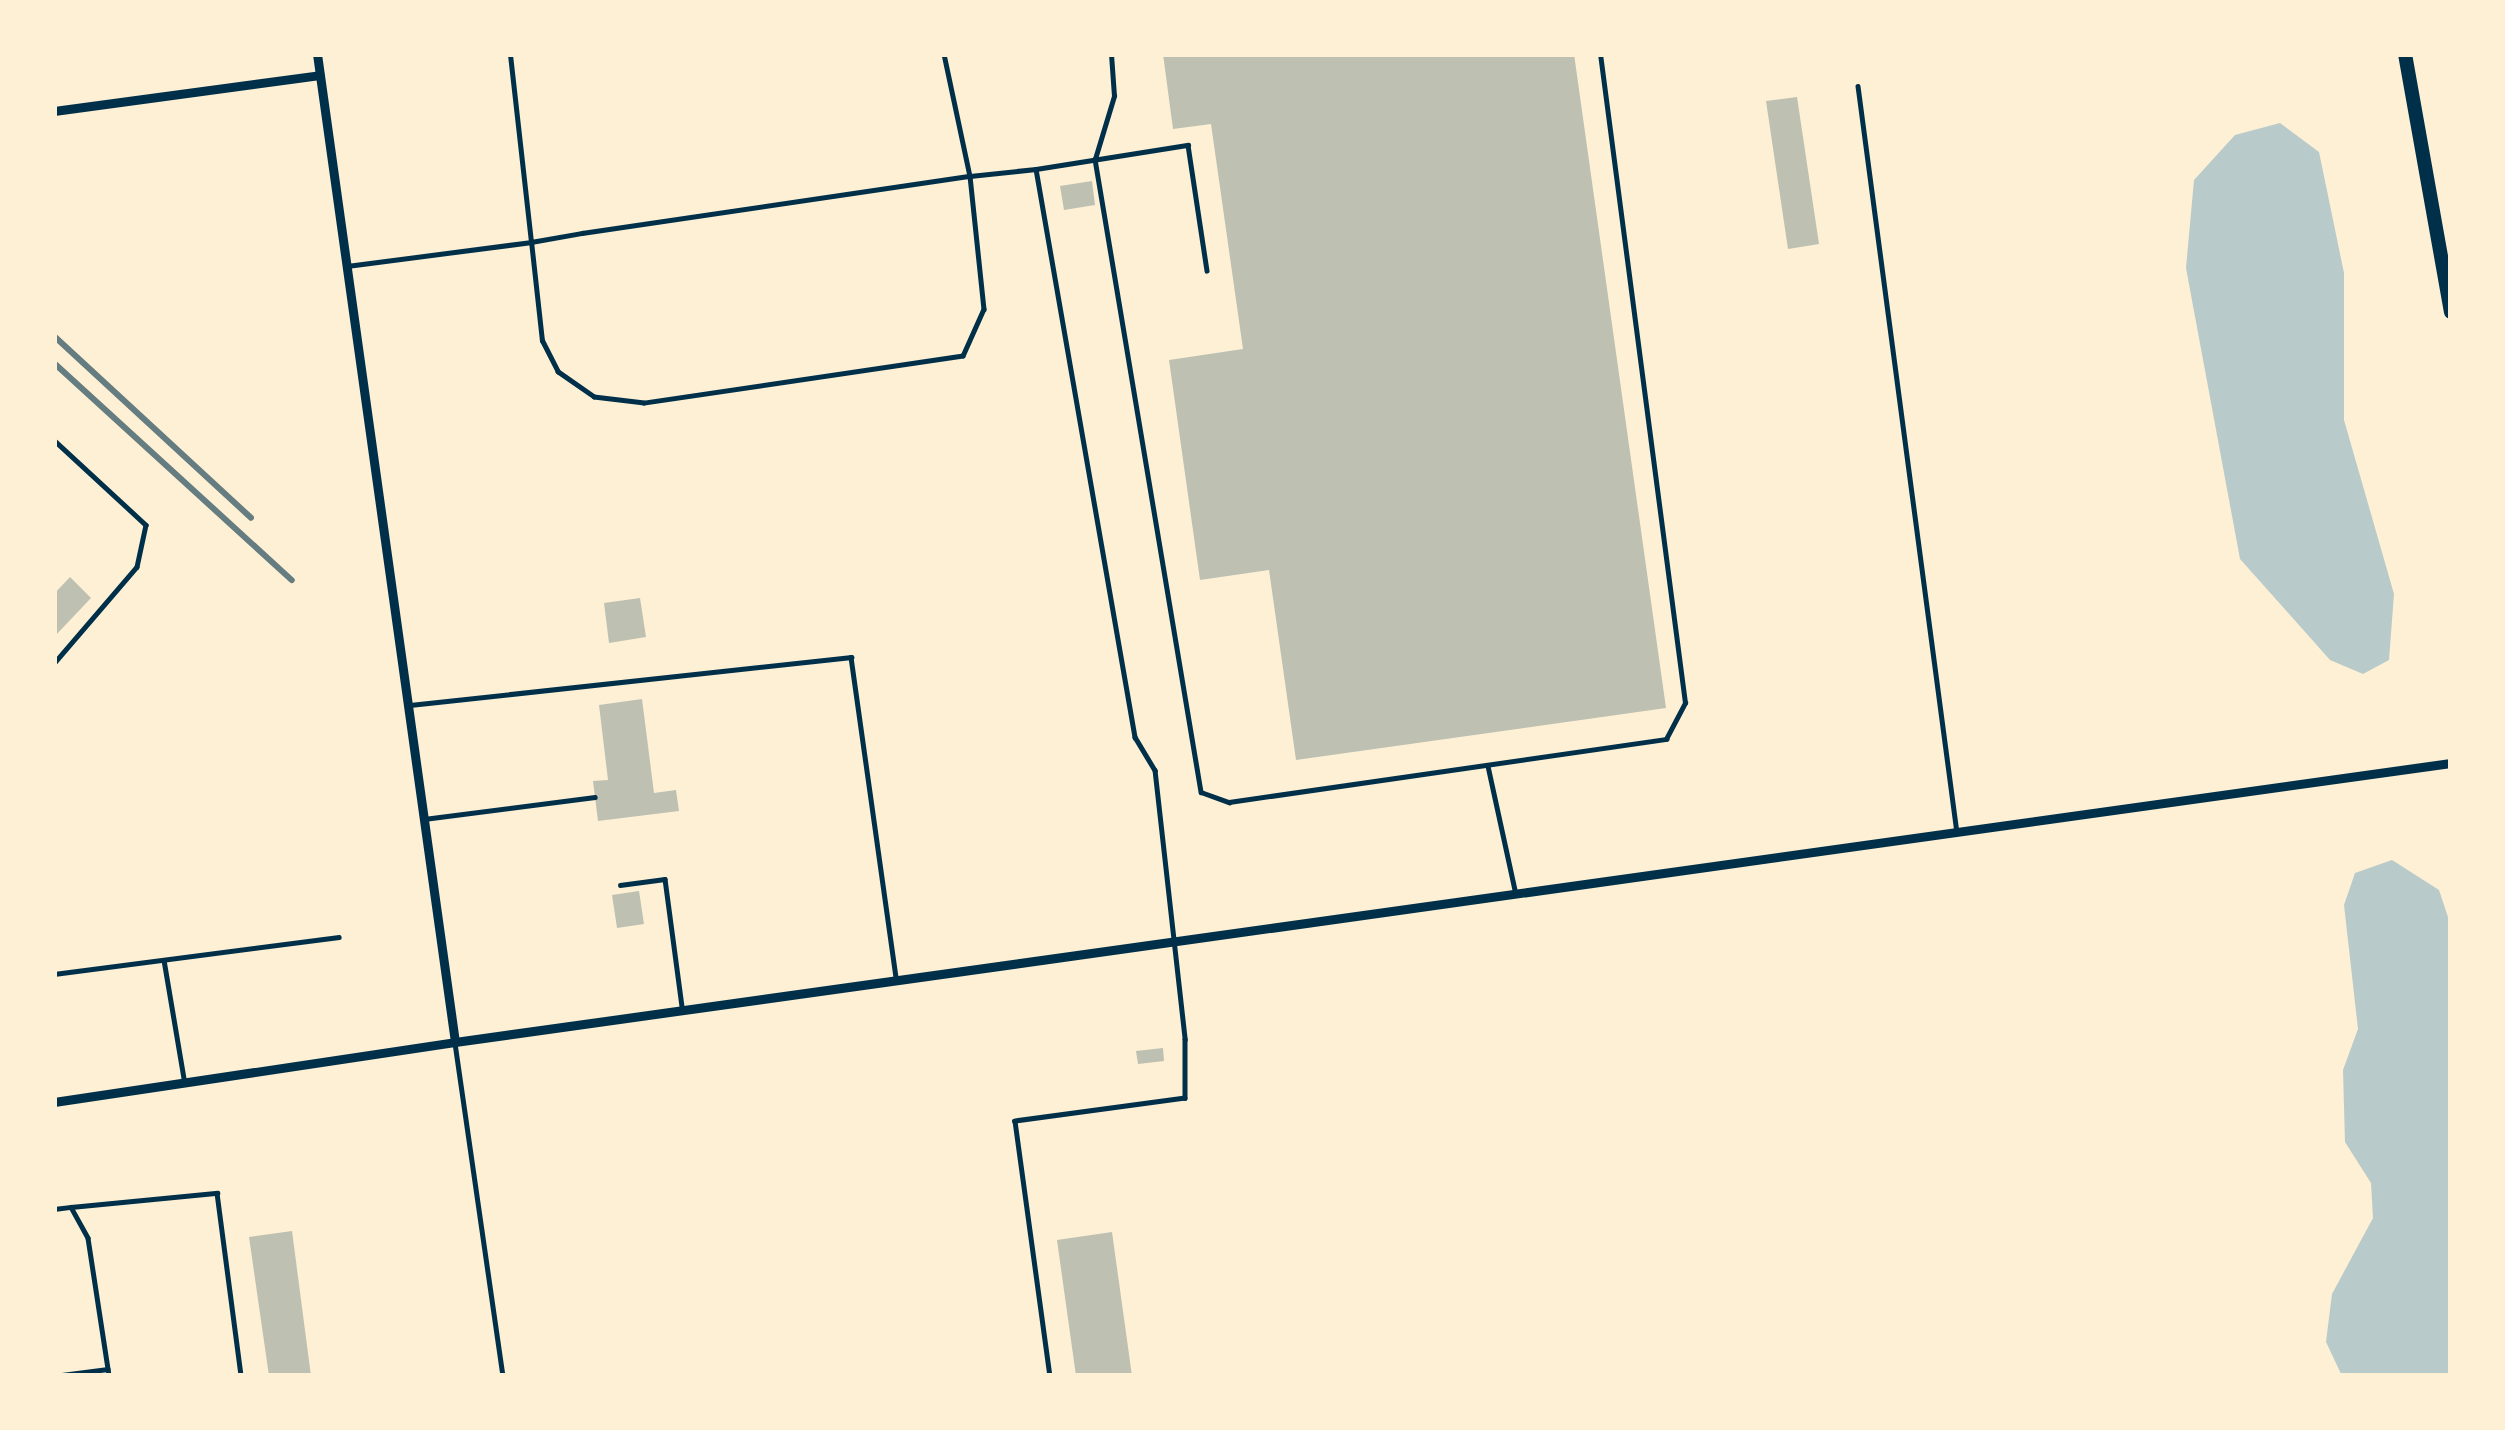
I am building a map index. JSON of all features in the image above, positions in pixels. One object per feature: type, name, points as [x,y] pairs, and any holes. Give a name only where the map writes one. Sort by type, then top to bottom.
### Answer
[{"type":"main road","points":[[2405,54],[2451,312]]},
{"type":"street","points":[[317,54],[454,1042]]},
{"type":"street","points":[[54,111],[320,75]]},
{"type":"street","points":[[54,1102],[2451,763]]},
{"type":"lane","points":[[510,54],[550,361],[605,401],[951,363],[984,318],[970,176],[944,54]]},
{"type":"lane","points":[[1111,54],[1114,96],[1095,159],[1201,792],[1229,802],[1666,739],[1684,718],[1600,54]]},
{"type":"lane","points":[[1858,86],[1957,833]]},
{"type":"lane","points":[[346,266],[1188,145],[1207,272]]},
{"type":"lane","points":[[1036,169],[1179,941],[1185,1098],[1015,1121],[1050,1376]]},
{"type":"lane","points":[[54,440],[146,525],[137,568],[54,664]]},
{"type":"lane","points":[[410,705],[851,657],[897,982]]},
{"type":"lane","points":[[1487,764],[1516,896]]},
{"type":"lane","points":[[424,819],[595,797]]},
{"type":"lane","points":[[620,885],[665,878],[683,1012]]},
{"type":"lane","points":[[54,974],[339,937]]},
{"type":"lane","points":[[164,960],[185,1085]]},
{"type":"lane","points":[[454,1042],[503,1376]]},
{"type":"lane","points":[[54,1209],[217,1193],[241,1376]]},
{"type":"lane","points":[[54,1376],[108,1372],[88,1238],[71,1207]]},
{"type":"shaded area","points":[[2280,123],[2319,152],[2344,273],[2344,420],[2394,594],[2389,660],[2363,674],[2330,660],[2240,559],[2186,268],[2194,180],[2235,135]]},
{"type":"shaded area","points":[[2392,860],[2439,890],[2451,926],[2451,1376],[2342,1376],[2326,1342],[2332,1294],[2373,1218],[2371,1183],[2345,1142],[2343,1070],[2358,1029],[2344,905],[2355,873]]},
{"type":"building","points":[[1163,54],[1574,54],[1666,708],[1296,760],[1269,570],[1200,580],[1169,360],[1243,349],[1211,124],[1173,129]]},
{"type":"building","points":[[1797,97],[1819,244],[1788,249],[1766,101]]},
{"type":"building","points":[[1092,181],[1095,205],[1064,210],[1060,186]]},
{"type":"building","points":[[70,577],[91,598],[54,637],[54,594]]},
{"type":"building","points":[[640,598],[646,637],[609,643],[604,603]]},
{"type":"building","points":[[642,699],[654,793],[676,790],[679,811],[598,821],[593,781],[608,780],[599,705]]},
{"type":"building","points":[[639,891],[644,924],[617,928],[612,895]]},
{"type":"building","points":[[1163,1048],[1164,1061],[1138,1064],[1136,1051]]},
{"type":"building","points":[[292,1231],[311,1376],[269,1376],[249,1237]]},
{"type":"building","points":[[1112,1232],[1132,1376],[1076,1376],[1057,1240]]},
{"type":"railway","points":[[54,336],[251,518]]},
{"type":"railway","points":[[54,363],[292,580]]}]
